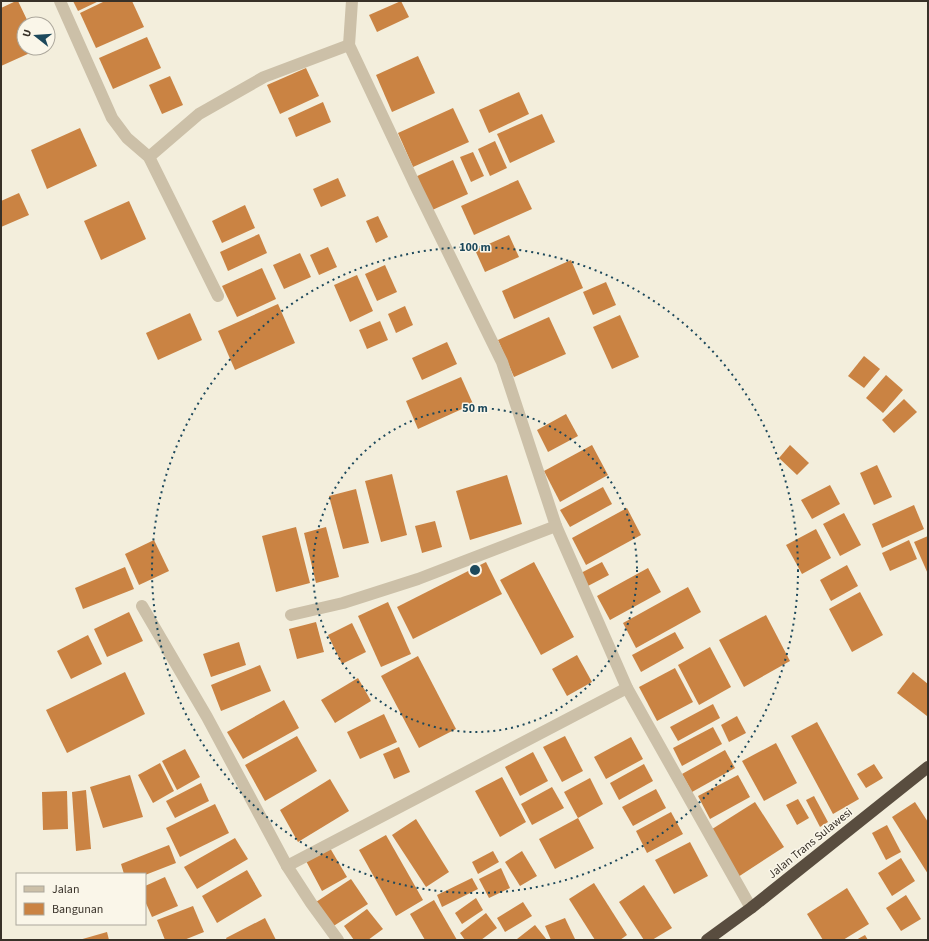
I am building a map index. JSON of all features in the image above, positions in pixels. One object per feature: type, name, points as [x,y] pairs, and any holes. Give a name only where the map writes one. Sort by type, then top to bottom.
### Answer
[{"type":"highway","name":"Jalan Trans Sulawesi","points":[[708,940],[751,908],[928,767]]},
{"type":"street","points":[[60,1],[112,118],[127,138],[149,157],[218,296]]},
{"type":"street","points":[[352,1],[349,45],[417,189],[502,362],[556,526],[627,688],[751,908]]},
{"type":"street","points":[[149,157],[199,114],[258,80],[301,62],[349,45]]},
{"type":"street","points":[[291,615],[343,603],[418,579],[556,526]]},
{"type":"street","points":[[142,606],[207,717],[287,866],[338,940]]},
{"type":"street","points":[[287,866],[627,688]]},
{"type":"building","points":[[18,1],[25,16],[16,16],[16,56],[23,56],[1,66],[1,8]]},
{"type":"building","points":[[73,1],[99,1],[78,11]]},
{"type":"building","points":[[105,1],[132,1],[144,27],[96,48],[80,13]]},
{"type":"building","points":[[401,1],[409,17],[377,32],[369,15]]},
{"type":"building","points":[[147,37],[161,68],[113,89],[99,58]]},
{"type":"building","points":[[418,56],[435,93],[392,112],[376,75]]},
{"type":"building","points":[[306,68],[319,96],[280,114],[267,85]]},
{"type":"building","points":[[170,76],[183,105],[162,114],[149,85]]},
{"type":"building","points":[[519,92],[529,114],[489,133],[479,110]]},
{"type":"building","points":[[323,102],[331,122],[296,137],[288,118]]},
{"type":"building","points":[[453,108],[469,142],[413,167],[398,133]]},
{"type":"building","points":[[542,114],[555,142],[510,163],[497,134]]},
{"type":"building","points":[[80,128],[97,166],[47,189],[31,150]]},
{"type":"building","points":[[495,141],[507,168],[490,176],[478,149]]},
{"type":"building","points":[[473,152],[484,176],[471,182],[460,157]]},
{"type":"building","points":[[453,160],[468,194],[430,211],[415,177]]},
{"type":"building","points":[[338,178],[346,196],[321,207],[313,189]]},
{"type":"building","points":[[518,180],[532,209],[474,235],[461,206]]},
{"type":"building","points":[[19,193],[29,215],[1,227],[1,201]]},
{"type":"building","points":[[129,201],[146,239],[101,260],[84,221]]},
{"type":"building","points":[[245,205],[255,228],[222,243],[212,221]]},
{"type":"building","points":[[378,216],[388,237],[376,243],[366,221]]},
{"type":"building","points":[[259,234],[267,253],[228,271],[220,252]]},
{"type":"building","points":[[509,235],[519,257],[485,272],[475,250]]},
{"type":"building","points":[[328,247],[337,267],[319,275],[310,255]]},
{"type":"building","points":[[300,253],[311,277],[284,289],[273,265]]},
{"type":"building","points":[[571,260],[583,288],[514,319],[502,291]]},
{"type":"building","points":[[385,265],[397,292],[377,301],[365,274]]},
{"type":"building","points":[[262,268],[276,299],[237,317],[222,286]]},
{"type":"building","points":[[357,275],[373,311],[350,322],[334,285]]},
{"type":"building","points":[[606,282],[616,305],[593,315],[583,292]]},
{"type":"building","points":[[278,304],[295,343],[235,370],[218,331]]},
{"type":"building","points":[[405,306],[413,325],[396,333],[388,314]]},
{"type":"building","points":[[190,313],[202,340],[158,360],[146,333]]},
{"type":"building","points":[[620,315],[639,357],[612,369],[593,327]]},
{"type":"building","points":[[549,317],[566,354],[514,377],[498,340]]},
{"type":"building","points":[[380,321],[388,340],[367,349],[359,330]]},
{"type":"building","points":[[447,342],[457,364],[422,380],[412,358]]},
{"type":"building","points":[[864,356],[880,369],[864,388],[848,376]]},
{"type":"building","points":[[886,375],[903,390],[883,413],[866,398]]},
{"type":"building","points":[[461,377],[473,404],[418,429],[406,401]]},
{"type":"building","points":[[904,399],[917,412],[894,433],[882,420]]},
{"type":"building","points":[[566,414],[578,436],[548,452],[537,430]]},
{"type":"building","points":[[592,445],[608,475],[560,502],[544,471]]},
{"type":"building","points":[[790,445],[809,463],[797,475],[779,458]]},
{"type":"building","points":[[877,465],[892,497],[874,505],[860,473]]},
{"type":"building","points":[[392,474],[407,535],[381,542],[365,481]]},
{"type":"building","points":[[507,475],[522,524],[470,540],[456,491]]},
{"type":"building","points":[[830,485],[840,504],[812,519],[801,500]]},
{"type":"building","points":[[603,487],[612,504],[570,527],[560,510]]},
{"type":"building","points":[[356,489],[369,543],[343,549],[329,496]]},
{"type":"building","points":[[914,505],[924,529],[882,548],[872,524]]},
{"type":"building","points":[[627,508],[641,535],[586,565],[572,538]]},
{"type":"building","points":[[844,513],[861,545],[840,556],[823,524]]},
{"type":"building","points":[[435,521],[442,547],[422,553],[415,526]]},
{"type":"building","points":[[296,527],[310,583],[276,592],[262,536]]},
{"type":"building","points":[[326,527],[339,577],[316,583],[304,533]]},
{"type":"building","points":[[816,529],[831,558],[802,574],[786,545]]},
{"type":"building","points":[[928,536],[928,574],[914,542]]},
{"type":"building","points":[[154,540],[169,571],[139,585],[125,554]]},
{"type":"building","points":[[909,540],[917,559],[890,571],[882,553]]},
{"type":"building","points":[[486,562],[502,594],[413,639],[397,607]]},
{"type":"building","points":[[534,562],[574,637],[541,655],[500,580]]},
{"type":"building","points":[[602,562],[609,575],[586,587],[579,574]]},
{"type":"building","points":[[847,565],[858,586],[831,601],[820,580]]},
{"type":"building","points":[[125,567],[134,589],[83,609],[75,588]]},
{"type":"building","points":[[648,568],[661,592],[610,620],[597,596]]},
{"type":"building","points":[[688,587],[701,612],[636,648],[623,623]]},
{"type":"building","points":[[860,592],[883,635],[852,652],[829,609]]},
{"type":"building","points":[[388,602],[411,654],[381,667],[358,616]]},
{"type":"building","points":[[129,612],[143,641],[107,657],[94,629]]},
{"type":"building","points":[[766,615],[790,661],[744,687],[719,640]]},
{"type":"building","points":[[316,622],[324,652],[297,659],[289,629]]},
{"type":"building","points":[[352,623],[366,652],[342,664],[328,635]]},
{"type":"building","points":[[675,632],[684,648],[641,672],[632,655]]},
{"type":"building","points":[[88,635],[102,664],[71,679],[57,651]]},
{"type":"building","points":[[239,642],[246,665],[211,677],[203,654]]},
{"type":"building","points":[[710,647],[731,687],[699,705],[678,665]]},
{"type":"building","points":[[577,655],[592,682],[567,696],[552,669]]},
{"type":"building","points":[[418,656],[456,729],[419,748],[381,676]]},
{"type":"building","points":[[260,665],[271,691],[221,711],[211,685]]},
{"type":"building","points":[[675,668],[693,702],[657,721],[639,687]]},
{"type":"building","points":[[125,672],[145,714],[67,753],[46,710]]},
{"type":"building","points":[[913,672],[928,684],[927,716],[897,693]]},
{"type":"building","points":[[358,678],[371,701],[335,723],[321,700]]},
{"type":"building","points":[[284,700],[299,728],[243,759],[227,732]]},
{"type":"building","points":[[713,704],[720,718],[678,741],[670,727]]},
{"type":"building","points":[[384,714],[397,742],[360,759],[347,732]]},
{"type":"building","points":[[737,716],[746,733],[729,742],[721,725]]},
{"type":"building","points":[[817,722],[859,799],[833,814],[791,736]]},
{"type":"building","points":[[713,727],[722,744],[682,766],[673,748]]},
{"type":"building","points":[[297,736],[317,771],[265,801],[245,765]]},
{"type":"building","points":[[565,736],[583,771],[562,782],[543,747]]},
{"type":"building","points":[[631,737],[643,759],[606,779],[594,757]]},
{"type":"building","points":[[776,743],[797,783],[764,801],[742,761]]},
{"type":"building","points":[[399,747],[410,772],[394,779],[383,754]]},
{"type":"building","points":[[185,749],[200,777],[177,790],[162,761]]},
{"type":"building","points":[[725,750],[735,768],[692,792],[682,774]]},
{"type":"building","points":[[533,752],[548,781],[520,796],[505,767]]},
{"type":"building","points":[[160,763],[174,791],[153,803],[138,775]]},
{"type":"building","points":[[644,764],[653,781],[619,800],[610,783]]},
{"type":"building","points":[[874,764],[883,778],[866,788],[857,774]]},
{"type":"building","points":[[130,775],[143,817],[103,828],[90,787]]},
{"type":"building","points":[[738,775],[750,797],[710,819],[698,796]]},
{"type":"building","points":[[502,777],[526,822],[500,837],[475,791]]},
{"type":"building","points":[[590,778],[603,804],[578,818],[564,792]]},
{"type":"building","points":[[330,779],[349,811],[298,842],[280,810]]},
{"type":"building","points":[[201,783],[209,801],[175,818],[166,801]]},
{"type":"building","points":[[552,787],[564,808],[532,825],[521,804]]},
{"type":"building","points":[[656,789],[666,808],[633,826],[622,807]]},
{"type":"building","points":[[86,790],[91,849],[76,851],[72,792]]},
{"type":"building","points":[[67,791],[68,829],[43,830],[42,792]]},
{"type":"building","points":[[814,796],[828,822],[820,827],[806,800]]},
{"type":"building","points":[[798,799],[809,818],[797,825],[786,805]]},
{"type":"building","points":[[755,802],[784,847],[738,877],[709,831]]},
{"type":"building","points":[[915,802],[928,822],[928,874],[892,817]]},
{"type":"building","points":[[215,804],[229,833],[180,857],[166,828]]},
{"type":"building","points":[[671,812],[683,834],[647,853],[636,831]]},
{"type":"building","points":[[578,818],[594,848],[555,869],[539,839]]},
{"type":"building","points":[[416,819],[449,872],[426,887],[392,835]]},
{"type":"building","points":[[887,825],[901,852],[886,860],[872,833]]},
{"type":"building","points":[[386,835],[423,900],[396,916],[359,850]]},
{"type":"building","points":[[235,838],[248,859],[197,889],[184,867]]},
{"type":"building","points":[[690,842],[708,876],[674,894],[655,860]]},
{"type":"building","points":[[169,845],[176,863],[146,875],[146,873],[124,873],[121,864]]},
{"type":"building","points":[[330,848],[347,877],[322,891],[306,861]]},
{"type":"building","points":[[493,851],[499,862],[478,874],[472,862]]},
{"type":"building","points":[[522,851],[537,876],[520,886],[505,862]]},
{"type":"building","points":[[901,858],[915,881],[892,896],[878,873]]},
{"type":"building","points":[[501,868],[510,888],[489,898],[479,879]]},
{"type":"building","points":[[247,870],[262,896],[217,923],[202,896]]},
{"type":"building","points":[[165,877],[178,906],[152,917],[146,903],[146,886]]},
{"type":"building","points":[[472,878],[478,889],[442,907],[437,895]]},
{"type":"building","points":[[351,879],[368,904],[332,927],[316,902]]},
{"type":"building","points":[[594,883],[627,935],[620,940],[595,940],[569,899]]},
{"type":"building","points":[[644,885],[672,928],[652,940],[644,940],[619,902]]},
{"type":"building","points":[[847,888],[869,924],[843,940],[823,940],[807,914]]},
{"type":"building","points":[[906,895],[921,919],[901,931],[886,908]]},
{"type":"building","points":[[476,898],[483,910],[462,924],[455,913]]},
{"type":"building","points":[[434,900],[457,940],[425,940],[410,914]]},
{"type":"building","points":[[523,902],[532,916],[505,932],[497,918]]},
{"type":"building","points":[[193,906],[204,932],[184,940],[165,940],[157,920]]},
{"type":"building","points":[[367,909],[383,929],[368,940],[354,940],[344,926]]},
{"type":"building","points":[[486,913],[497,928],[481,940],[465,940],[460,933]]},
{"type":"building","points":[[265,918],[276,940],[227,940],[226,938]]},
{"type":"building","points":[[565,918],[575,939],[551,940],[545,926]]},
{"type":"building","points":[[535,925],[547,940],[517,939]]},
{"type":"building","points":[[107,932],[109,940],[79,940]]},
{"type":"building","points":[[865,935],[868,940],[856,940]]}]
